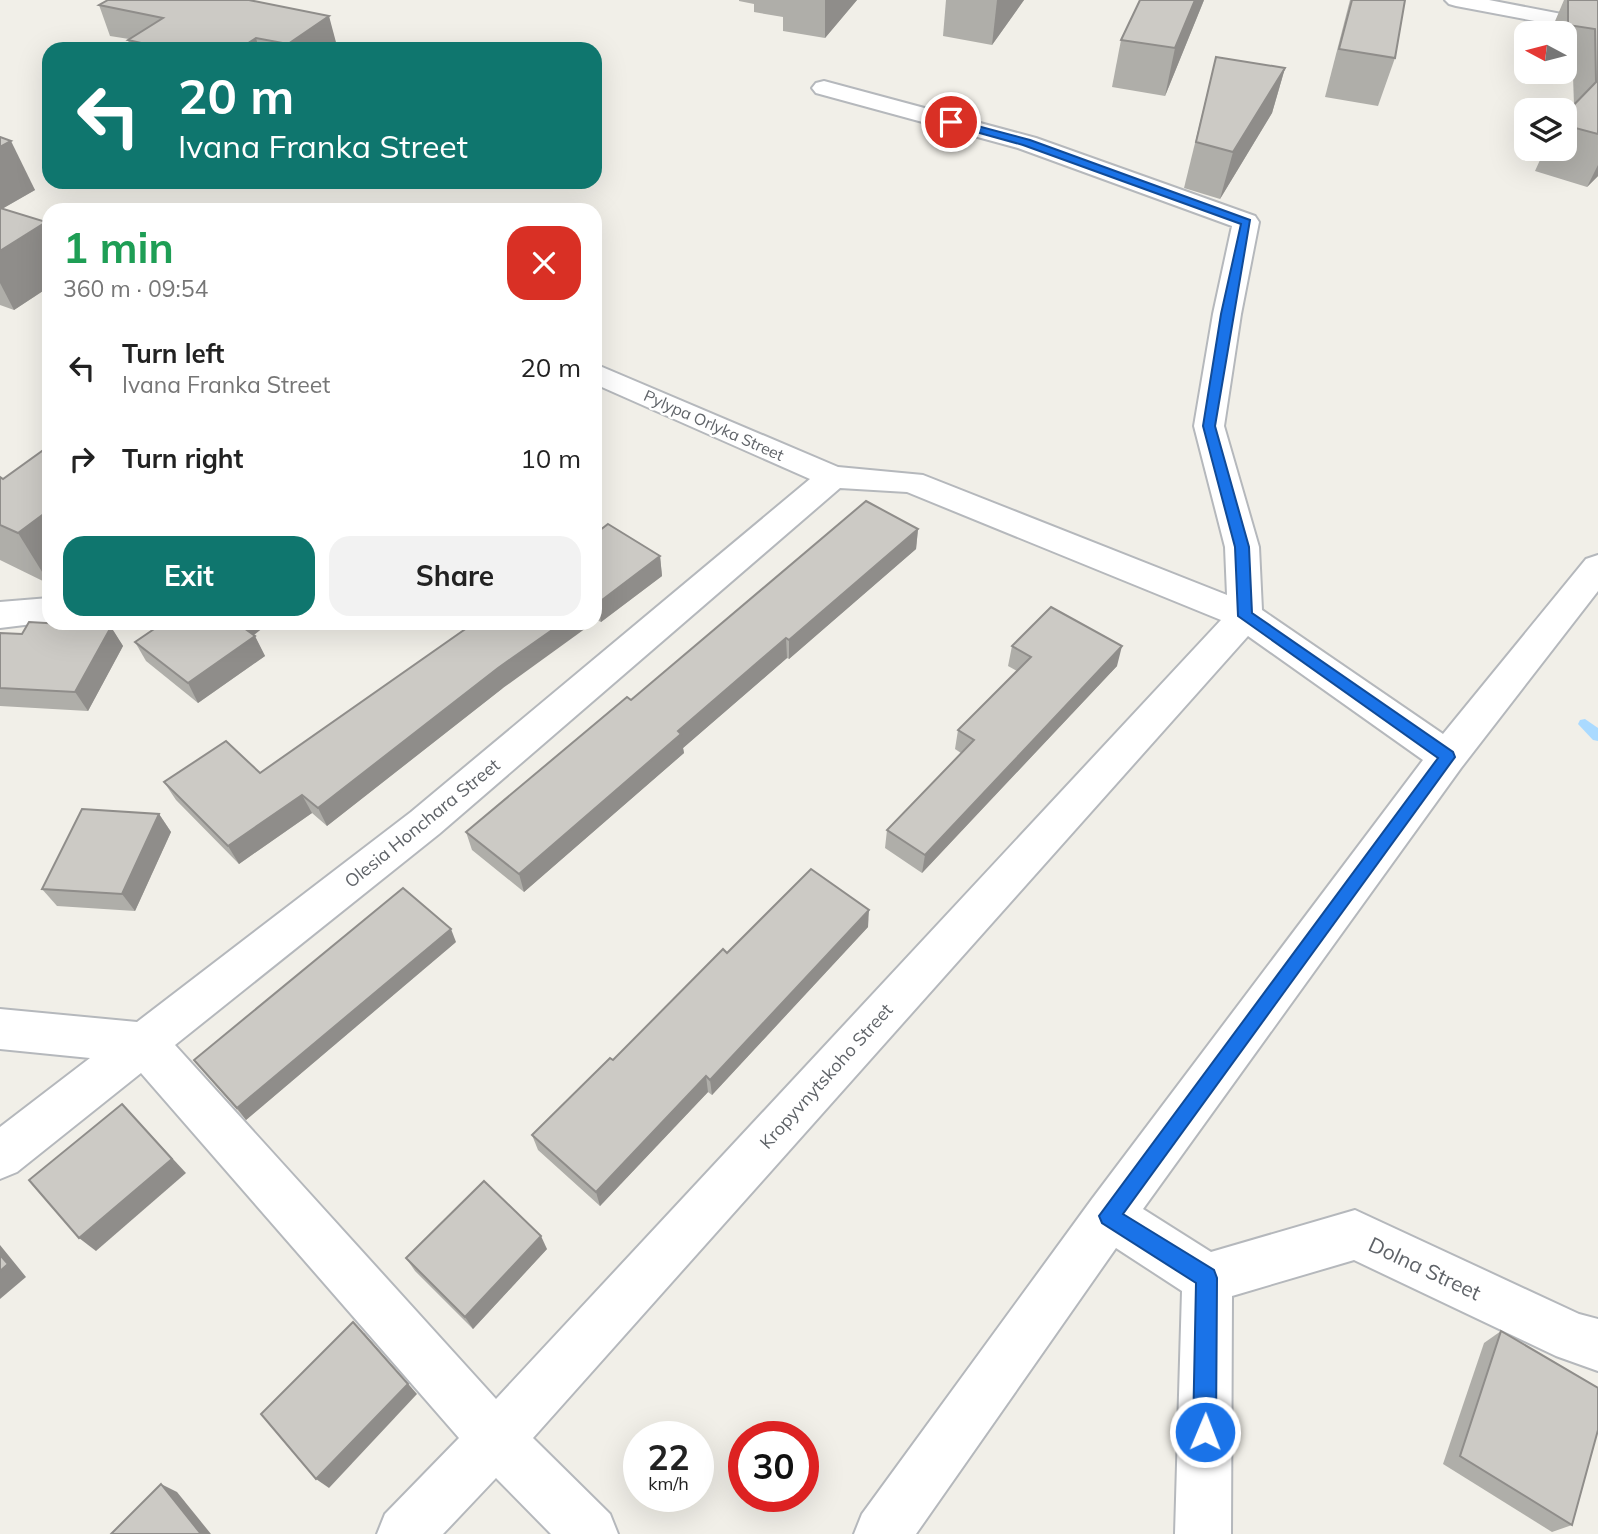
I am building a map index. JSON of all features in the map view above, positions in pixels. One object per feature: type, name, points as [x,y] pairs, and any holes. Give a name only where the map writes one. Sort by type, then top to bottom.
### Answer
[{"type":"street","points":[[1456,0],[1598,27]]},
{"type":"street","points":[[824,88],[1027,142],[1246,222],[1227,314],[1209,426],[1242,547],[1245,616]]},
{"type":"street","name":"Pylypa Orlyka Street","points":[[602,376],[833,477],[912,482],[1245,616],[1447,757]]},
{"type":"street","name":"Olesia Honchara Street","points":[[0,1156],[425,823],[833,477]]},
{"type":"street","points":[[883,1534],[1109,1216],[1447,757],[1598,567]]},
{"type":"street","points":[[0,615],[42,611]]},
{"type":"street","name":"Kropyvnytskoho Street","points":[[405,1534],[496,1438],[1245,616]]},
{"type":"street","points":[[0,1029],[144,1043],[496,1438],[590,1534]]},
{"type":"street","points":[[1109,1216],[1207,1278],[1203,1534]]},
{"type":"street","name":"Dolna Street","points":[[1207,1278],[1355,1235],[1574,1338],[1598,1345]]},
{"type":"building","points":[[108,0],[249,0],[329,16],[291,42],[256,38],[250,42],[137,42],[128,40],[163,18],[99,5]]},
{"type":"building","points":[[1140,0],[1195,0],[1175,48],[1121,40]]},
{"type":"building","points":[[1352,0],[1405,0],[1395,58],[1339,49]]},
{"type":"building","points":[[1568,0],[1598,0],[1598,134],[1577,128],[1577,102],[1596,82],[1595,29],[1577,26],[1577,21],[1568,21]]},
{"type":"building","points":[[1216,57],[1285,68],[1233,152],[1196,142]]},
{"type":"building","points":[[0,137],[11,141],[0,147]]},
{"type":"building","points":[[0,208],[42,221],[42,225],[0,251]]},
{"type":"building","points":[[42,451],[42,515],[18,533],[0,525],[0,477],[3,479]]},
{"type":"building","points":[[866,501],[918,529],[678,731],[681,734],[519,874],[466,832],[627,697],[631,700]]},
{"type":"building","points":[[608,524],[660,556],[602,600],[602,529]]},
{"type":"building","points":[[1051,607],[1122,646],[925,855],[887,830],[974,740],[958,730],[1031,657],[1012,646]]},
{"type":"building","points":[[29,622],[42,623],[42,630],[109,630],[75,692],[0,688],[0,633],[22,634]]},
{"type":"building","points":[[153,630],[247,630],[255,636],[188,683],[135,642]]},
{"type":"building","points":[[464,630],[552,630],[498,668],[318,808],[302,795],[228,846],[164,782],[226,741],[260,773]]},
{"type":"building","points":[[82,809],[159,814],[122,894],[42,889]]},
{"type":"building","points":[[811,869],[869,910],[710,1080],[706,1076],[596,1192],[532,1135],[610,1058],[613,1060],[723,949],[727,953]]},
{"type":"building","points":[[403,888],[451,929],[237,1108],[194,1060]]},
{"type":"building","points":[[122,1104],[172,1159],[79,1238],[29,1180]]},
{"type":"building","points":[[484,1181],[541,1236],[465,1317],[406,1258]]},
{"type":"building","points":[[0,1255],[8,1264],[0,1271]]},
{"type":"building","points":[[353,1322],[408,1384],[316,1479],[261,1414]]},
{"type":"building","points":[[1501,1331],[1598,1388],[1598,1430],[1572,1525],[1460,1456]]},
{"type":"building","points":[[161,1484],[201,1534],[111,1534]]},
{"type":"waterway","points":[[1585,724],[1598,736]]},
{"type":"route","points":[[951,122],[1027,142],[1246,222],[1227,314],[1209,426],[1242,547],[1245,616],[1447,757],[1109,1216],[1207,1278],[1205,1432]]}]
